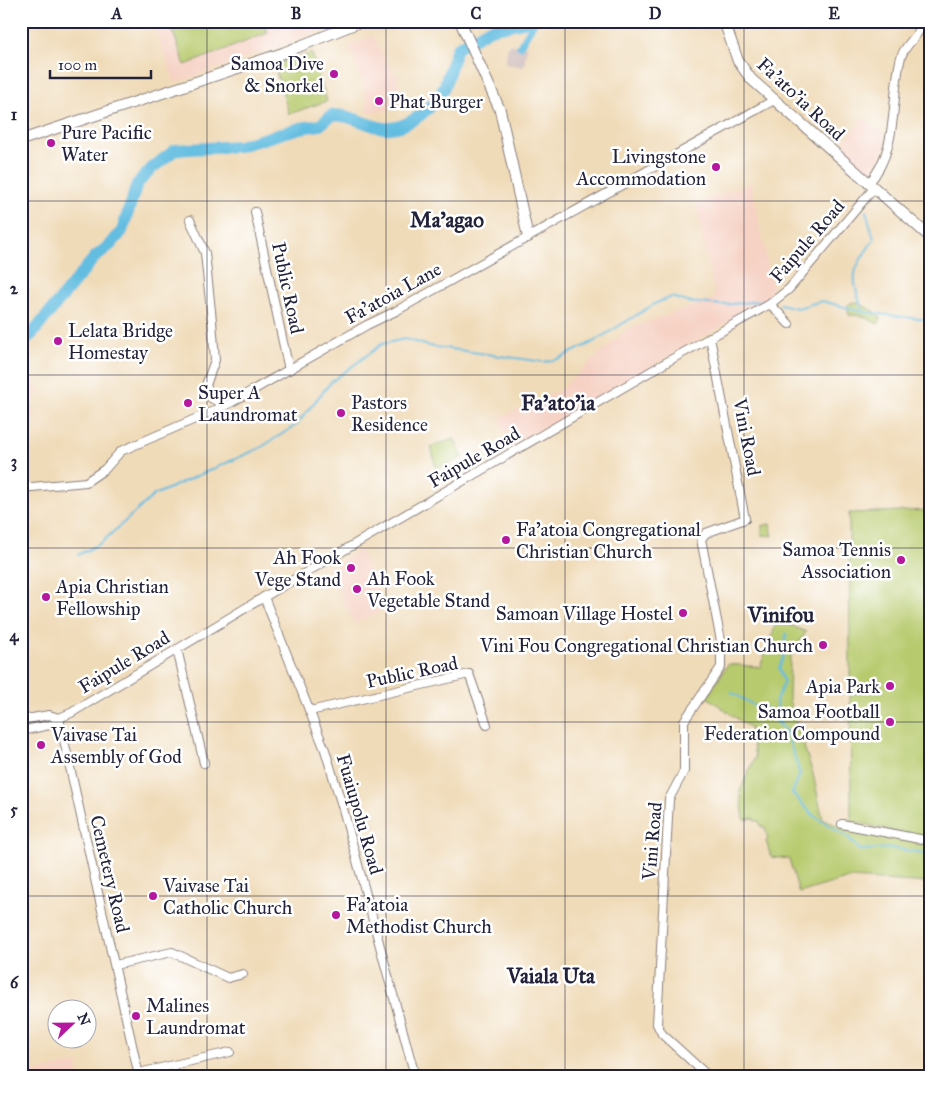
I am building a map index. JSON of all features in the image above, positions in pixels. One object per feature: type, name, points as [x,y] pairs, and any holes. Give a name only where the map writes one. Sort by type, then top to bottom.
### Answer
[{"type":"main road","points":[[21,140],[283,53],[362,21]]},
{"type":"main road","points":[[460,21],[500,110],[528,237]]},
{"type":"main road","name":"Fa'ato'ia Road","points":[[724,21],[732,46],[743,70],[774,100],[930,237]]},
{"type":"street","name":"Faipule Road","points":[[21,731],[54,724],[59,718],[69,714],[264,596],[770,304],[790,289],[871,186],[888,146],[902,55],[922,31],[924,21]]},
{"type":"street","name":"Fa'atoia Lane","points":[[21,488],[86,482],[105,469],[120,451],[225,406],[774,100]]},
{"type":"street","name":"Public Road","points":[[255,212],[289,370]]},
{"type":"street","points":[[190,220],[205,253],[212,321],[215,360],[206,385],[211,398],[225,406]]},
{"type":"street","points":[[770,304],[789,324]]},
{"type":"street","name":"Vini Road","points":[[708,1076],[662,1034],[657,1024],[669,799],[684,771],[684,721],[721,667],[721,641],[701,539],[706,533],[745,519],[710,337]]},
{"type":"street","name":"Fuaiupolu Road","points":[[264,596],[310,711],[343,809],[414,1076]]},
{"type":"street","points":[[178,649],[204,763]]},
{"type":"street","name":"Public Road","points":[[310,711],[469,674],[486,725]]},
{"type":"street","points":[[21,720],[49,715],[59,718]]},
{"type":"street","name":"Cemetery Road","points":[[59,718],[139,1074]]},
{"type":"street","points":[[842,824],[930,841]]},
{"type":"street","points":[[115,964],[172,952],[228,978],[243,974]]},
{"type":"street","points":[[139,1074],[230,1052]]},
{"type":"shaded area","points":[[152,21],[350,21],[343,26],[306,36],[175,83]]},
{"type":"shaded area","points":[[372,36],[396,76],[404,101],[383,112],[369,112],[363,83],[349,46]]},
{"type":"shaded area","points":[[508,44],[527,47],[524,67],[505,64]]},
{"type":"shaded area","points":[[863,117],[887,138],[882,155],[871,175],[866,174],[838,149]]},
{"type":"shaded area","points":[[751,183],[774,296],[511,447],[499,418],[560,390],[627,329],[715,298],[696,204]]},
{"type":"shaded area","points":[[21,372],[40,390],[32,402],[34,425],[21,426]]},
{"type":"shaded area","name":"Ah Fook Vegetable Stand","points":[[360,550],[386,609],[354,623],[328,568]]},
{"type":"shaded area","points":[[77,1063],[79,1076],[21,1076],[21,1075]]},
{"type":"green space","points":[[169,21],[263,21],[268,33],[185,65]]},
{"type":"green space","points":[[312,53],[327,101],[289,114],[274,65]]},
{"type":"green space","points":[[856,302],[876,312],[881,319],[878,324],[862,316],[849,315],[847,306],[850,303]]},
{"type":"green space","points":[[454,439],[463,457],[436,469],[431,446]]},
{"type":"green space","name":"Apia Park","points":[[930,510],[930,840],[851,821],[849,513]]},
{"type":"green space","points":[[770,524],[773,536],[762,535],[762,526]]},
{"type":"green space","points":[[778,619],[806,632],[790,658],[789,700],[813,774],[823,820],[847,829],[930,841],[930,883],[849,878],[799,893],[789,859],[771,857],[766,841],[768,839],[765,827],[761,827],[759,821],[755,821],[754,818],[744,820],[740,791],[755,757],[750,728],[707,697],[728,664],[760,667]]},
{"type":"waterway","points":[[21,343],[32,334],[94,258],[111,244],[122,231],[137,184],[152,168],[175,150],[239,146],[300,128],[320,125],[332,115],[340,115],[385,128],[403,125],[420,115],[441,93],[457,48],[490,29],[528,21]]},
{"type":"waterway","points":[[520,46],[535,21]]},
{"type":"waterway","points":[[866,211],[874,239],[857,267],[855,274],[856,289],[863,312],[930,320]]},
{"type":"waterway","points":[[78,555],[101,543],[154,495],[260,448],[296,425],[331,382],[382,344],[405,339],[429,346],[544,362],[558,359],[593,342],[656,303],[672,297],[687,302],[722,305],[769,300]]},
{"type":"waterway","points":[[780,304],[797,308],[822,301],[863,312]]},
{"type":"waterway","points":[[780,723],[776,701],[784,682],[779,668],[784,655],[786,634]]},
{"type":"waterway","points":[[731,692],[755,706],[769,709],[772,716],[786,731],[800,774],[792,793],[814,816],[849,838],[860,850],[891,848],[930,854]]},
{"type":"place","name":"Samoa Dive & Snorkel","points":[[334,74]]},
{"type":"place","name":"Phat Burger","points":[[379,101]]},
{"type":"place","name":"Pure Pacific Water","points":[[51,143]]},
{"type":"place","name":"Livingstone Accommodation","points":[[716,167]]},
{"type":"place","name":"Lelata Bridge Homestay","points":[[58,341]]},
{"type":"place","name":"Super A Laundromat","points":[[188,403]]},
{"type":"place","name":"Pastors Residence","points":[[341,413]]},
{"type":"place","name":"Fa'atoia Congregational Christian Church","points":[[506,540]]},
{"type":"place","name":"Samoa Tennis Association","points":[[901,560]]},
{"type":"place","name":"Ah Fook Vege Stand","points":[[351,568]]},
{"type":"place","name":"Ah Fook Vegetable Stand","points":[[357,589]]},
{"type":"place","name":"Apia Christian Fellowship","points":[[46,597]]},
{"type":"place","name":"Samoan Village Hostel","points":[[683,613]]},
{"type":"place","name":"Vini Fou Congregational Christian Church","points":[[823,645]]},
{"type":"place","name":"Apia Park","points":[[890,686]]},
{"type":"place","name":"Samoa Football Federation Compound","points":[[890,722]]},
{"type":"place","name":"Vaivase Tai Assembly of God","points":[[41,745]]},
{"type":"place","name":"Vaivase Tai Catholic Church","points":[[153,896]]},
{"type":"place","name":"Fa'atoia Methodist Church","points":[[336,915]]},
{"type":"place","name":"Malines Laundromat","points":[[136,1016]]},
{"type":"district","name":"Ma'agao","points":[[447,220]]},
{"type":"district","name":"Fa'ato'ia","points":[[558,403]]},
{"type":"district","name":"Vinifou","points":[[781,615]]},
{"type":"district","name":"Vaiala Uta","points":[[551,976]]}]
